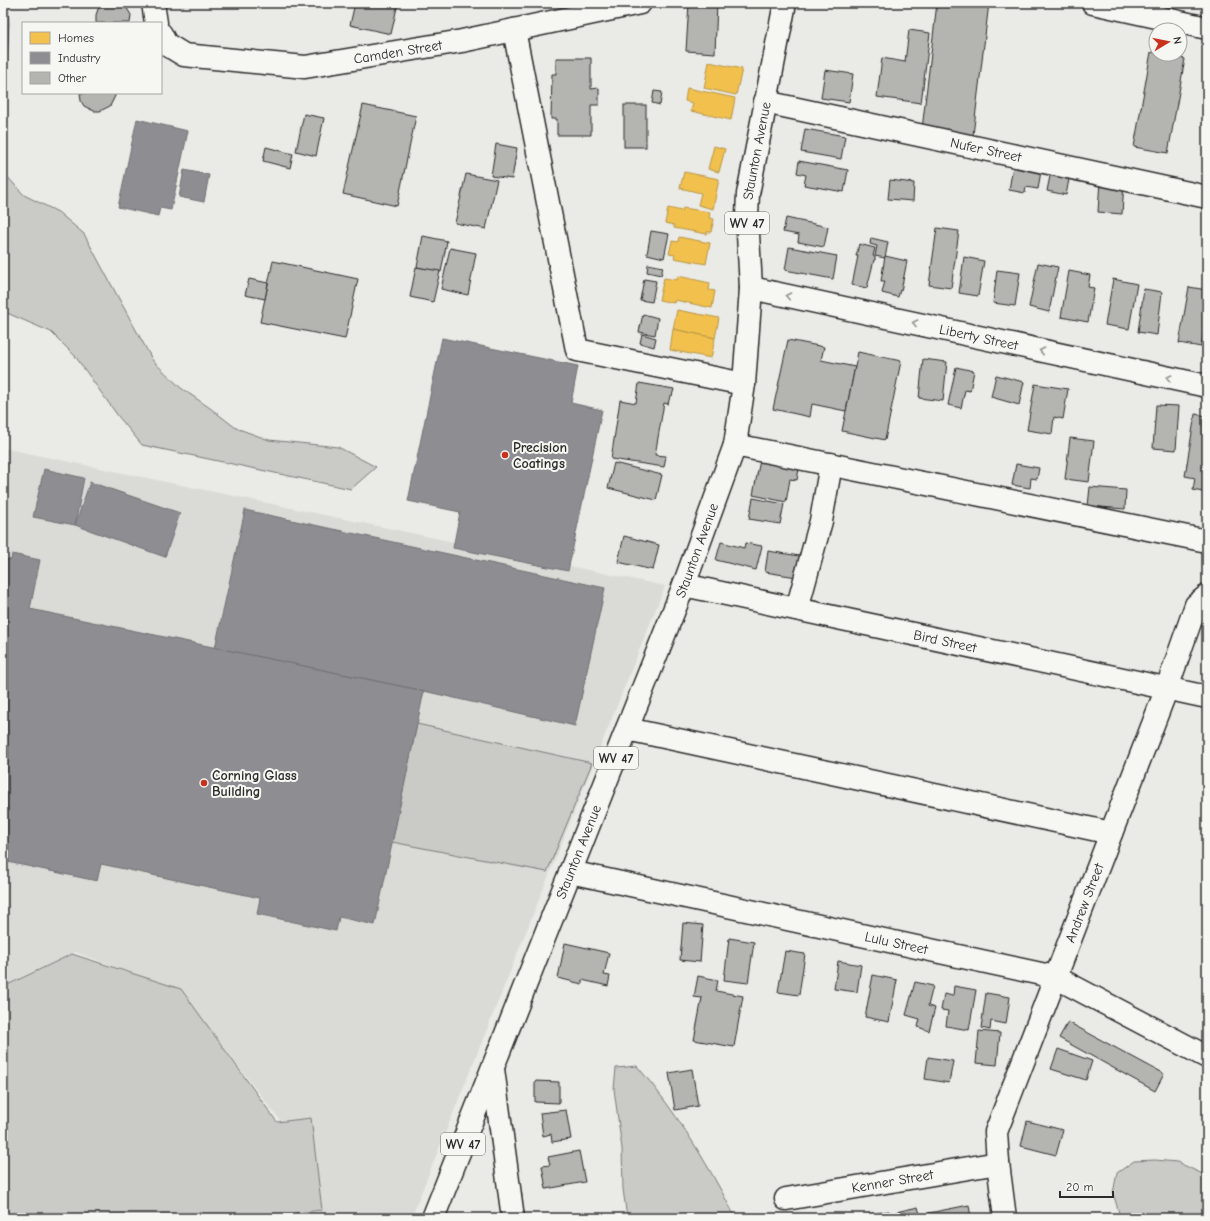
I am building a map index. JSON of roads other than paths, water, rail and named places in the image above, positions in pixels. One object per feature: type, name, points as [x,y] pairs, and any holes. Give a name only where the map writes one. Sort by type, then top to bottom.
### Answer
[{"type":"street","points":[[153,3],[156,22]]},
{"type":"street","name":"Camden Street","points":[[162,36],[166,44],[184,55],[305,67],[462,41],[640,3]]},
{"type":"street","name":"Staunton Avenue","points":[[438,1216],[493,1069],[684,585],[735,445],[744,384],[751,288],[747,216],[748,194],[785,3]]},
{"type":"street","points":[[1093,3],[1207,28]]},
{"type":"street","points":[[514,30],[577,350],[744,384]]},
{"type":"street","name":"Nufer Street","points":[[765,102],[1207,197]]},
{"type":"street","name":"Liberty Street","points":[[751,288],[1207,386]]},
{"type":"street","points":[[735,445],[1207,541]]},
{"type":"street","points":[[797,609],[822,521],[831,464]]},
{"type":"street","name":"Bird Street","points":[[684,585],[1207,697]]},
{"type":"street","name":"Andrew Street","points":[[1005,1218],[998,1163],[996,1132],[1167,688],[1196,605],[1207,596]]},
{"type":"street","points":[[627,729],[1111,833]]},
{"type":"street","name":"Lulu Street","points":[[570,872],[1055,977],[1207,1057]]},
{"type":"street","name":"Staunton Avenue","points":[[493,1069],[513,1218]]},
{"type":"street","name":"Kenner Street","points":[[786,1199],[998,1163]]},
{"type":"place","name":"Precision Coatings","points":[[505,455]]},
{"type":"place","name":"Corning Glass Building","points":[[204,783]]}]
